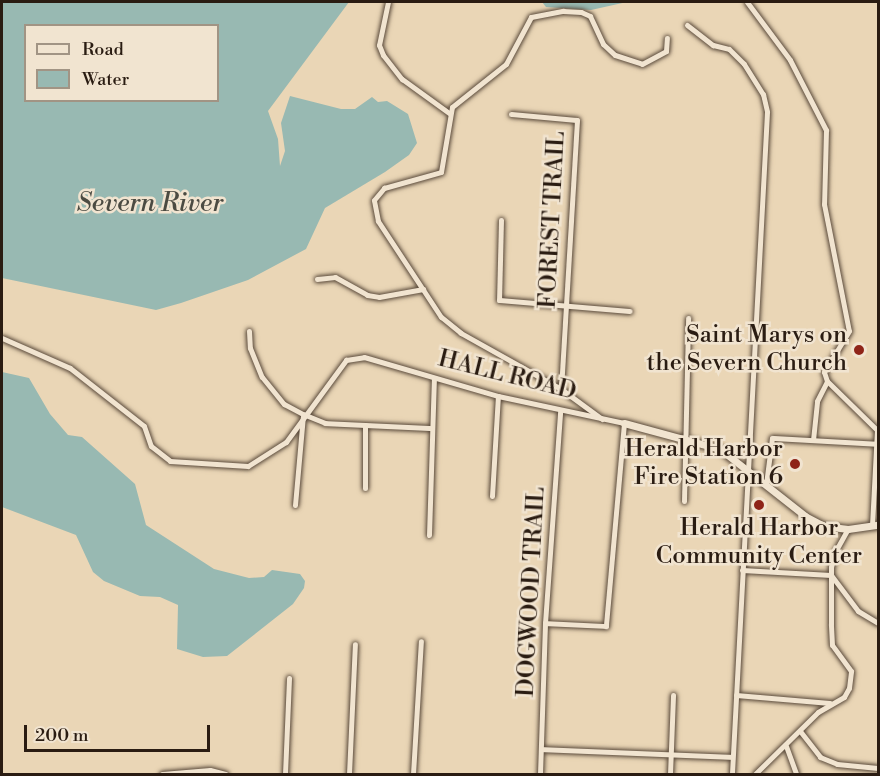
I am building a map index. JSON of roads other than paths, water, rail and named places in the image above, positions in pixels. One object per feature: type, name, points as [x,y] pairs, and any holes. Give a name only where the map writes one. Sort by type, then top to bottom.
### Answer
[{"type":"street","points":[[388,2],[379,45],[383,55],[402,79],[449,112]]},
{"type":"street","points":[[747,2],[795,68],[826,130],[824,204],[849,331],[844,344],[825,369],[827,381],[817,401],[813,440]]},
{"type":"street","points":[[602,419],[561,389],[461,333],[441,317],[378,221],[374,205],[381,190],[434,176],[444,168],[449,112],[506,64],[531,17],[563,10],[581,12],[594,23],[603,44],[615,55],[642,64],[666,51],[667,38]]},
{"type":"street","points":[[687,25],[713,45],[729,49],[759,87],[766,104],[732,774]]},
{"type":"street","name":"FOREST TRAIL","points":[[511,114],[577,120],[561,389]]},
{"type":"street","points":[[501,220],[499,300],[566,308],[630,311]]},
{"type":"street","points":[[316,279],[335,278],[367,295],[379,297],[423,289]]},
{"type":"street","points":[[684,501],[688,318]]},
{"type":"street","points":[[249,331],[250,348],[262,377],[284,404],[325,423],[432,428]]},
{"type":"street","name":"HALL ROAD","points":[[2,338],[70,368],[144,426],[151,446],[170,461],[248,466],[286,442],[303,414],[346,360],[364,357],[434,379],[560,412],[624,423],[687,438],[720,449],[813,521],[852,529],[875,526]]},
{"type":"street","points":[[429,535],[434,379]]},
{"type":"street","points":[[827,381],[874,424],[878,444],[875,526]]},
{"type":"street","points":[[492,496],[498,396]]},
{"type":"street","name":"DOGWOOD TRAIL","points":[[540,774],[545,623],[560,412]]},
{"type":"street","points":[[295,505],[303,414]]},
{"type":"street","points":[[545,623],[606,626],[624,423]]},
{"type":"street","points":[[365,425],[365,488]]},
{"type":"street","points":[[766,484],[772,438],[878,444]]},
{"type":"street","points":[[754,774],[830,703],[844,697],[851,671],[832,645],[831,575],[835,552],[852,529]]},
{"type":"street","points":[[742,570],[831,575],[858,611],[879,623]]},
{"type":"street","points":[[413,774],[421,641]]},
{"type":"street","points":[[349,774],[355,644]]},
{"type":"street","points":[[285,774],[289,678]]},
{"type":"street","points":[[670,774],[673,694]]},
{"type":"street","points":[[736,695],[830,703]]},
{"type":"street","points":[[800,731],[820,757],[837,764],[879,768]]},
{"type":"street","points":[[786,746],[796,774]]},
{"type":"street","points":[[541,749],[671,757],[732,757]]},
{"type":"street","points":[[162,774],[210,770],[226,774]]},
{"type":"water","name":"Severn River","points":[[2,2],[349,2],[268,111],[278,139],[280,166],[285,151],[281,123],[290,96],[341,109],[355,109],[372,97],[378,102],[387,101],[408,114],[417,143],[409,155],[385,172],[325,208],[306,249],[248,280],[156,310],[2,278]]},
{"type":"water","points":[[542,2],[627,2],[591,10],[546,7]]},
{"type":"water","points":[[2,372],[29,378],[50,414],[68,435],[82,437],[135,484],[146,525],[214,569],[249,578],[264,577],[272,570],[300,574],[305,581],[304,588],[293,604],[227,656],[203,657],[177,649],[178,605],[160,597],[140,596],[104,581],[93,572],[76,535],[2,507]]},
{"type":"place","name":"Saint Marys on the Severn Church","points":[[859,350]]},
{"type":"place","name":"Herald Harbor Fire Station 6","points":[[795,464]]},
{"type":"place","name":"Herald Harbor Community Center","points":[[759,505]]}]
